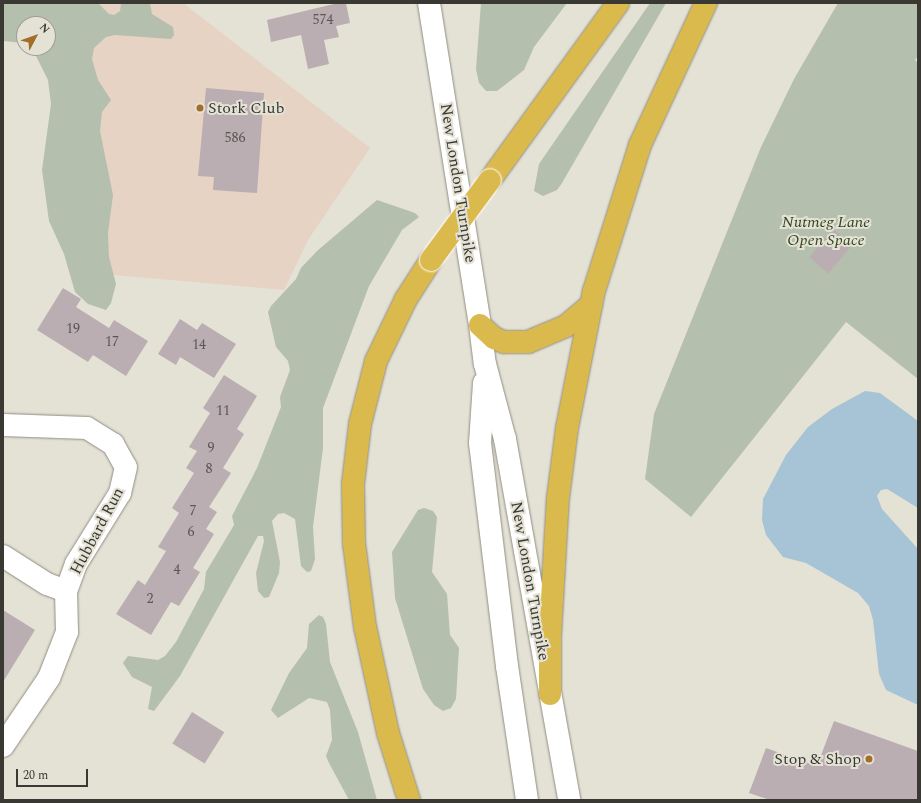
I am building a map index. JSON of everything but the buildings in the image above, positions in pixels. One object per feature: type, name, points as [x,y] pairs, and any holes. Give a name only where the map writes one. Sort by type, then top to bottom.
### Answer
[{"type":"highway","points":[[409,800],[388,733],[365,627],[354,544],[353,484],[360,424],[376,361],[406,298],[431,260],[618,3]]},
{"type":"highway","points":[[550,694],[550,627],[558,498],[567,428],[591,305],[607,241],[640,145],[706,3]]},
{"type":"highway","points":[[480,325],[494,338],[504,342],[528,342],[566,326],[591,305]]},
{"type":"street","name":"New London Turnpike","points":[[429,3],[485,364],[505,439],[569,800]]},
{"type":"street","name":"New London Turnpike","points":[[485,364],[480,443],[506,666],[527,800]]},
{"type":"street","name":"Hubbard Run","points":[[3,425],[87,428],[113,444],[126,467],[120,493],[76,564],[66,592],[67,632],[49,678],[3,746]]},
{"type":"street","name":"Hubbard Run","points":[[3,556],[47,584],[66,592]]},
{"type":"shaded area","name":"Stork Club","points":[[74,3],[183,3],[370,148],[308,240],[284,290],[92,273]]},
{"type":"green space","points":[[3,3],[98,3],[109,14],[114,15],[120,11],[121,3],[150,3],[152,14],[173,27],[174,35],[171,39],[115,35],[106,37],[94,48],[92,59],[98,80],[111,100],[102,112],[100,131],[113,195],[108,233],[109,257],[116,284],[111,303],[106,310],[88,304],[75,292],[64,254],[49,221],[42,170],[51,104],[48,80],[36,56],[56,56],[56,16],[16,16],[16,42],[3,41]]},
{"type":"green space","points":[[481,3],[567,3],[534,47],[524,70],[497,91],[486,91],[479,83],[476,69]]},
{"type":"green space","points":[[650,3],[666,3],[562,183],[557,190],[543,196],[534,191],[539,164]]},
{"type":"green space","name":"Nutmeg Lane Open Space","points":[[838,3],[918,3],[918,56],[915,60],[918,63],[918,379],[846,322],[691,517],[645,479],[654,414],[761,147],[794,79]]},
{"type":"green space","points":[[377,200],[415,213],[419,217],[402,230],[369,286],[323,408],[323,448],[313,527],[315,559],[311,571],[307,572],[301,566],[295,519],[284,513],[278,514],[272,521],[280,562],[279,573],[269,597],[264,598],[258,591],[256,573],[264,541],[263,536],[258,536],[180,676],[154,711],[148,709],[152,687],[132,677],[123,663],[128,656],[158,660],[165,656],[176,642],[204,589],[206,572],[234,525],[232,516],[257,468],[281,407],[280,397],[290,370],[288,361],[276,347],[268,312],[271,306],[296,279],[301,268],[317,251]]},
{"type":"green space","points":[[424,508],[433,511],[437,517],[432,572],[447,594],[450,635],[459,648],[456,699],[451,708],[443,711],[434,705],[423,689],[395,598],[392,552],[418,510]]},
{"type":"green space","points":[[319,615],[323,617],[326,624],[330,662],[358,732],[377,800],[349,800],[329,763],[326,756],[332,740],[330,710],[327,702],[309,698],[278,718],[271,710],[289,673],[307,648],[309,624]]},
{"type":"water","points":[[865,391],[880,393],[918,421],[918,508],[887,489],[881,490],[877,496],[882,509],[918,549],[918,705],[886,690],[879,674],[873,620],[869,606],[858,593],[806,563],[783,557],[766,535],[762,520],[763,499],[786,455],[808,427],[832,409]]},
{"type":"place","name":"Stork Club","points":[[200,108]]},
{"type":"place","name":"Stop & Shop","points":[[869,759]]}]
